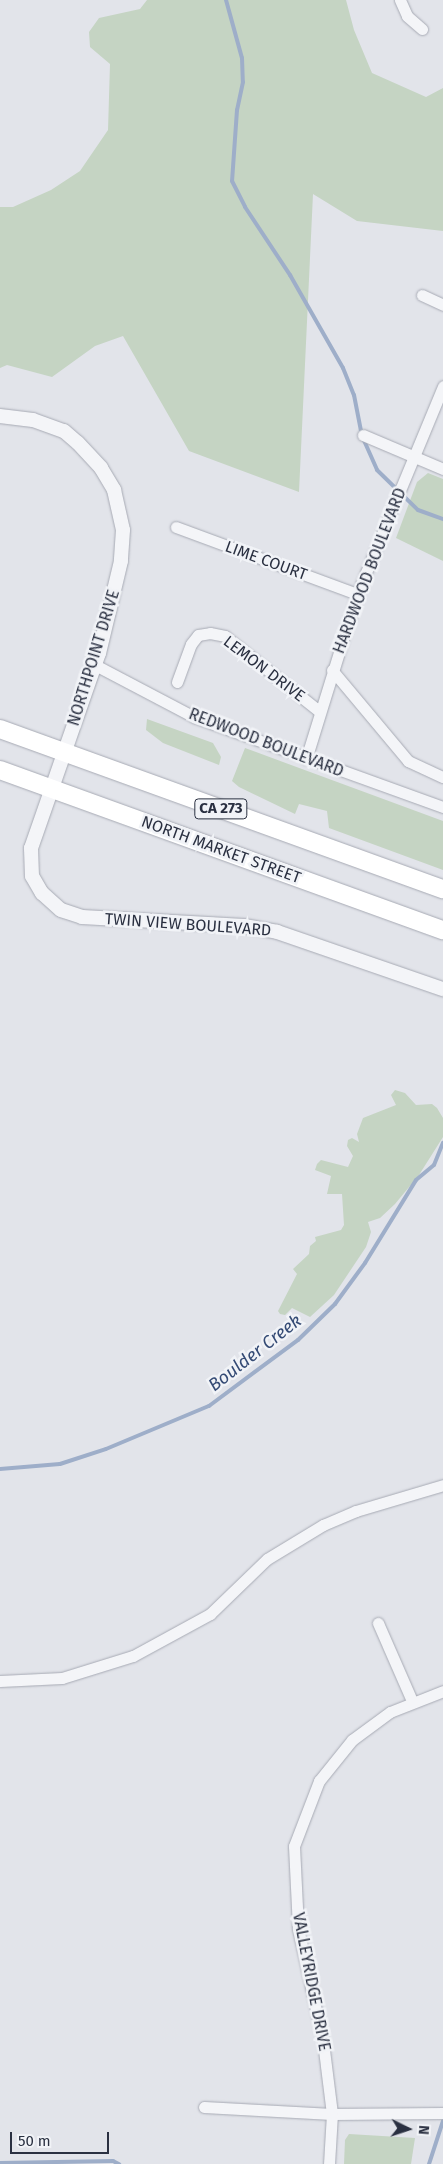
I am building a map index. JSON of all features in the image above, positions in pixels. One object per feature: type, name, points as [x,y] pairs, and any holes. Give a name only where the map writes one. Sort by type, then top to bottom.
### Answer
[{"type":"main road","name":"CA 273","points":[[0,729],[443,889]]},
{"type":"main road","name":"NORTH MARKET STREET","points":[[0,770],[443,930]]},
{"type":"street","points":[[400,0],[407,16],[422,29]]},
{"type":"street","points":[[422,295],[443,305]]},
{"type":"street","name":"HARDWOOD BOULEVARD","points":[[306,759],[357,594],[443,386]]},
{"type":"street","name":"NORTHPOINT DRIVE","points":[[0,416],[34,420],[64,431],[101,468],[114,490],[120,512],[124,544],[95,665],[52,789]]},
{"type":"street","points":[[363,435],[413,458],[443,469]]},
{"type":"street","name":"LIME COURT","points":[[176,527],[357,594]]},
{"type":"street","name":"LEMON DRIVE","points":[[177,682],[191,644],[198,635],[210,633],[225,636],[320,711]]},
{"type":"street","name":"REDWOOD BOULEVARD","points":[[95,665],[194,717],[443,807]]},
{"type":"street","points":[[332,670],[408,761],[443,777]]},
{"type":"street","name":"TWIN VIEW BOULEVARD","points":[[52,789],[31,848],[30,861],[38,888],[61,910],[90,918],[244,926],[277,932],[443,989]]},
{"type":"street","points":[[0,1680],[62,1678],[133,1656],[210,1614],[267,1559],[323,1524],[356,1510],[443,1485]]},
{"type":"street","points":[[378,1623],[412,1701]]},
{"type":"street","name":"VALLEYRIDGE DRIVE","points":[[329,2164],[332,2114],[323,2042],[298,1928],[294,1846],[303,1815],[328,1767],[367,1728],[412,1701],[443,1691]]},
{"type":"street","points":[[204,2107],[332,2114],[443,2113]]},
{"type":"green space","points":[[147,0],[346,0],[354,30],[372,73],[426,97],[443,88],[443,231],[357,221],[313,194],[299,492],[189,451],[123,336],[95,346],[52,377],[7,365],[0,368],[0,207],[13,207],[51,190],[80,171],[108,130],[110,64],[90,47],[89,32],[99,18],[140,9]]},
{"type":"green space","points":[[428,473],[443,479],[443,561],[396,538],[417,482]]},
{"type":"green space","points":[[147,719],[213,743],[221,757],[219,765],[163,743],[146,730]]},
{"type":"green space","points":[[245,748],[443,821],[443,870],[329,828],[327,811],[299,804],[295,814],[239,787],[232,781]]},
{"type":"green space","points":[[395,1090],[405,1093],[416,1105],[432,1104],[437,1108],[443,1118],[443,1137],[419,1175],[395,1204],[380,1218],[368,1222],[371,1232],[366,1247],[334,1295],[310,1317],[292,1308],[285,1315],[280,1314],[278,1311],[297,1274],[293,1269],[309,1254],[310,1246],[316,1241],[315,1237],[341,1230],[344,1225],[342,1194],[327,1194],[331,1176],[315,1170],[317,1164],[321,1160],[348,1167],[353,1156],[347,1146],[348,1140],[352,1138],[359,1142],[357,1134],[363,1118],[396,1105],[391,1095]]},
{"type":"green space","points":[[349,2134],[415,2138],[411,2164],[344,2164],[345,2140]]},
{"type":"waterway","points":[[226,0],[242,58],[243,82],[237,110],[232,181],[245,207],[290,275],[343,368],[354,395],[362,436],[377,470],[418,510],[443,519]]},
{"type":"waterway","name":"Boulder Creek","points":[[0,1469],[60,1464],[106,1449],[209,1406],[298,1340],[335,1304],[365,1263],[416,1180],[434,1165],[443,1143]]},
{"type":"waterway","points":[[429,2164],[443,2121]]},
{"type":"waterway","points":[[0,2163],[113,2161],[119,2164]]}]
